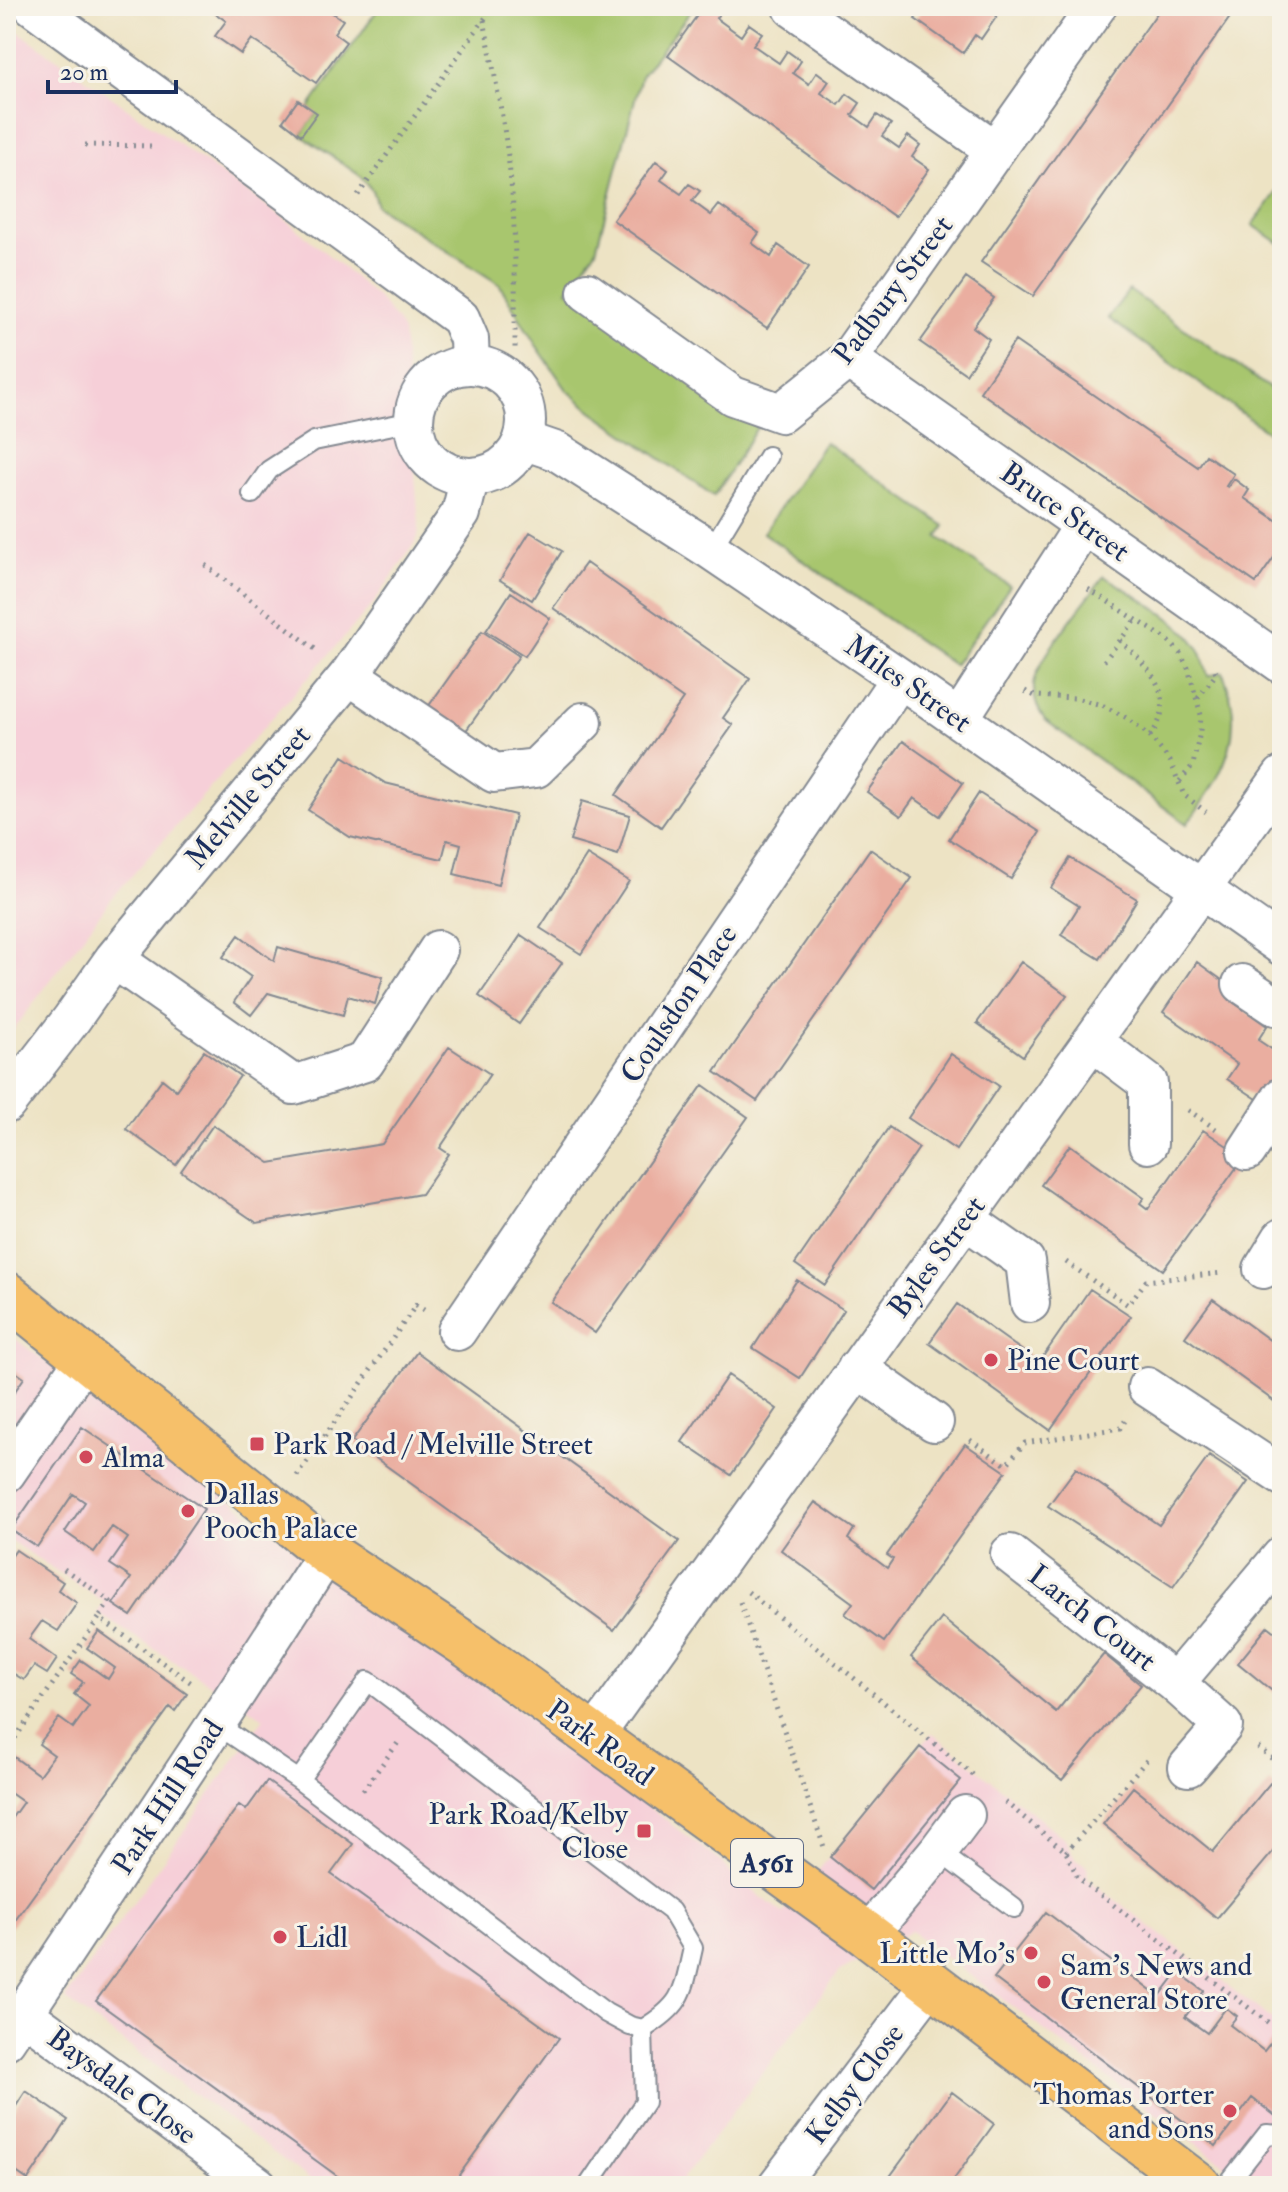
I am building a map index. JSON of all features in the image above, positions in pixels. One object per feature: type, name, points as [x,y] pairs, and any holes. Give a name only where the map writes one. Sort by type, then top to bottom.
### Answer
[{"type":"highway","name":"Park Road","points":[[6,1294],[327,1553],[471,1648],[868,1935],[1199,2186]]},
{"type":"street","points":[[33,6],[460,318],[486,369]]},
{"type":"street","name":"Padbury Street","points":[[587,292],[733,396],[781,413],[848,359],[1097,6]]},
{"type":"street","points":[[793,8],[995,150]]},
{"type":"street","name":"Bruce Street","points":[[848,359],[1282,664]]},
{"type":"street","points":[[451,368],[486,369],[507,377],[520,393],[526,411],[526,431],[519,449],[506,464],[489,474],[470,477],[451,474],[433,464],[420,449],[413,421],[421,393],[434,377],[451,368]]},
{"type":"street","name":"Miles Street","points":[[523,440],[558,452],[711,550],[900,678],[1282,946]]},
{"type":"street","name":"Melville Street","points":[[6,1104],[114,959],[349,675],[461,513],[470,477]]},
{"type":"street","points":[[959,719],[1084,525]]},
{"type":"street","points":[[349,675],[494,773],[536,768],[583,722]]},
{"type":"street","name":"Coulsdon Place","points":[[457,1331],[900,678]]},
{"type":"street","name":"Byles Street","points":[[593,1738],[1282,776]]},
{"type":"street","points":[[114,959],[294,1085],[365,1062],[438,950]]},
{"type":"street","points":[[1236,979],[1280,1008]]},
{"type":"street","points":[[1092,1041],[1148,1083],[1148,1144]]},
{"type":"street","points":[[1247,1151],[1282,1097]]},
{"type":"street","points":[[965,1219],[1025,1261],[1030,1303]]},
{"type":"street","points":[[6,1473],[85,1358]]},
{"type":"street","points":[[857,1368],[934,1422]]},
{"type":"street","points":[[1147,1387],[1282,1476]]},
{"type":"street","name":"Park Hill Road","points":[[15,2027],[327,1553]]},
{"type":"street","name":"Larch Court","points":[[1010,1554],[1175,1683],[1223,1726],[1188,1767]]},
{"type":"street","points":[[1175,1683],[1282,1556]]},
{"type":"street","points":[[868,1935],[965,1815]]},
{"type":"street","name":"Kelby Close","points":[[777,2186],[932,1982]]},
{"type":"street","name":"Baysdale Close","points":[[15,2027],[258,2186]]},
{"type":"lane","points":[[252,494],[269,470],[314,441],[413,421]]},
{"type":"lane","points":[[711,550],[768,456]]},
{"type":"lane","points":[[222,1716],[299,1780],[606,2013],[630,2026],[643,2029],[665,2015],[684,1992],[693,1948],[671,1911],[368,1681],[299,1780]]},
{"type":"lane","points":[[938,1851],[1014,1908]]},
{"type":"lane","points":[[588,2186],[645,2102],[643,2029]]},
{"type":"lane","points":[[1226,2186],[1267,2134],[1282,2135]]},
{"type":"path","points":[[335,228],[484,20],[490,6]]},
{"type":"path","points":[[484,20],[502,114],[513,205],[515,348],[486,369]]},
{"type":"path","points":[[85,145],[153,146],[179,114]]},
{"type":"path","points":[[205,565],[349,675]]},
{"type":"path","points":[[1056,568],[1168,640],[1180,653],[1188,668],[1201,715],[1193,765],[1179,782]]},
{"type":"path","points":[[1104,661],[1136,620]]},
{"type":"path","points":[[1120,640],[1145,663],[1161,692],[1162,714],[1159,725],[1150,736]]},
{"type":"path","points":[[989,671],[1035,696],[1075,698],[1102,705],[1127,718],[1150,736],[1170,761],[1184,795],[1239,836]]},
{"type":"path","points":[[1019,1257],[1033,1240],[1128,1305],[1146,1281],[1272,1254]]},
{"type":"path","points":[[274,1510],[416,1305],[457,1331]]},
{"type":"path","points":[[934,1422],[946,1423],[1006,1465],[1025,1443],[1120,1428],[1147,1387]]},
{"type":"path","points":[[716,1566],[740,1602],[825,1850],[798,1885]]},
{"type":"path","points":[[6,1751],[110,1601],[64,1569]]},
{"type":"path","points":[[99,1618],[222,1716]]},
{"type":"path","points":[[1066,1852],[1132,1777]]},
{"type":"shaded area","points":[[6,23],[281,216],[378,298],[397,321],[403,332],[419,524],[413,546],[370,608],[112,898],[6,1040]]},
{"type":"shaded area","points":[[6,1332],[293,1547],[381,1607],[720,1861],[733,1876],[783,1913],[932,1733],[1064,1838],[1076,1859],[1087,1866],[1088,1879],[1282,2027],[1282,2186],[1253,2186],[911,1931],[840,1971],[677,2186],[319,2186],[65,1999],[264,1718],[97,1613],[104,1602],[6,1538]]},
{"type":"green space","points":[[380,6],[695,6],[641,76],[596,250],[568,290],[758,426],[714,496],[592,411],[567,390],[499,284],[377,206],[372,190],[359,175],[301,135],[316,114],[309,108]]},
{"type":"green space","points":[[1282,185],[1282,245],[1253,225]]},
{"type":"green space","points":[[1129,290],[1282,397],[1282,433],[1278,439],[1108,318]]},
{"type":"green space","points":[[825,442],[945,526],[938,537],[1010,586],[954,665],[763,533]]},
{"type":"green space","points":[[1104,576],[1151,605],[1185,632],[1199,648],[1208,676],[1223,672],[1233,716],[1229,750],[1218,776],[1187,824],[1045,720],[1036,704],[1034,685],[1043,660]]},
{"type":"building","points":[[205,6],[322,6],[343,20],[334,33],[346,42],[316,83],[252,39],[241,54],[215,36],[226,21]]},
{"type":"building","points":[[704,6],[725,6],[716,18],[741,36],[749,24],[762,33],[753,45],[779,63],[787,51],[801,61],[793,73],[809,84],[817,72],[829,81],[821,93],[839,105],[847,94],[860,103],[852,115],[869,127],[877,115],[891,124],[882,136],[899,148],[908,136],[920,145],[912,157],[929,169],[895,217],[668,56]]},
{"type":"building","points":[[924,6],[995,6],[993,9],[999,13],[981,39],[975,35],[963,53],[915,19]]},
{"type":"building","points":[[1162,6],[1238,6],[1033,296],[981,262]]},
{"type":"building","points":[[298,100],[317,113],[301,135],[283,121]]},
{"type":"building","points":[[656,161],[668,170],[661,180],[681,194],[689,184],[700,191],[692,201],[711,215],[719,205],[759,233],[752,243],[771,257],[778,245],[809,267],[767,328],[613,220]]},
{"type":"building","points":[[966,278],[994,298],[973,327],[989,339],[966,374],[920,342]]},
{"type":"building","points":[[1015,341],[1198,467],[1206,455],[1234,474],[1226,486],[1234,479],[1249,490],[1244,498],[1282,524],[1282,546],[1256,583],[980,392]]},
{"type":"building","points":[[530,532],[562,551],[532,600],[500,580]]},
{"type":"building","points":[[586,563],[750,679],[723,718],[733,725],[661,827],[616,795],[683,699],[553,608]]},
{"type":"building","points":[[511,592],[550,618],[525,656],[486,631]]},
{"type":"building","points":[[482,631],[519,656],[465,732],[428,707]]},
{"type":"building","points":[[903,741],[963,783],[940,816],[914,798],[901,816],[867,792]]},
{"type":"building","points":[[343,756],[385,783],[515,815],[498,885],[454,874],[461,844],[447,840],[442,859],[350,837],[308,810]]},
{"type":"building","points":[[979,793],[1040,832],[1011,879],[949,839]]},
{"type":"building","points":[[582,801],[630,815],[618,855],[570,841]]},
{"type":"building","points":[[870,849],[912,878],[757,1101],[715,1072]]},
{"type":"building","points":[[587,855],[629,881],[581,954],[540,928]]},
{"type":"building","points":[[1070,858],[1137,899],[1100,959],[1061,935],[1079,906],[1051,888]]},
{"type":"building","points":[[239,935],[274,961],[278,947],[383,977],[375,1004],[348,996],[343,1015],[268,993],[251,1015],[234,1002],[251,977],[223,957]]},
{"type":"building","points":[[521,935],[562,963],[519,1024],[479,996]]},
{"type":"building","points":[[1021,962],[1067,995],[1023,1056],[977,1023]]},
{"type":"building","points":[[1197,962],[1237,991],[1230,1000],[1267,1026],[1258,1040],[1282,1056],[1282,1083],[1266,1105],[1227,1079],[1237,1064],[1163,1012]]},
{"type":"building","points":[[449,1047],[490,1074],[440,1148],[449,1154],[421,1194],[257,1223],[181,1171],[213,1125],[270,1163],[382,1144]]},
{"type":"building","points":[[204,1051],[240,1076],[176,1165],[126,1129],[162,1079],[176,1090]]},
{"type":"building","points":[[951,1054],[999,1086],[956,1150],[908,1118]]},
{"type":"building","points":[[703,1085],[748,1117],[595,1333],[551,1302]]},
{"type":"building","points":[[889,1127],[919,1148],[825,1285],[795,1264]]},
{"type":"building","points":[[1203,1130],[1244,1157],[1163,1270],[1041,1185],[1070,1145],[1144,1198],[1140,1203],[1148,1209]]},
{"type":"building","points":[[797,1280],[844,1310],[800,1378],[753,1348]]},
{"type":"building","name":"Pine Court","points":[[1090,1289],[1131,1316],[1050,1430],[929,1343],[957,1304],[1031,1357],[1027,1363],[1035,1368]]},
{"type":"building","points":[[1213,1299],[1282,1349],[1282,1407],[1185,1337]]},
{"type":"building","points":[[417,1352],[679,1541],[614,1630],[352,1441]]},
{"type":"building","points":[[6,1365],[24,1378],[6,1404]]},
{"type":"building","points":[[728,1375],[777,1409],[731,1475],[682,1442]]},
{"type":"building","points":[[82,1427],[204,1509],[131,1616],[113,1604],[131,1578],[110,1564],[128,1538],[112,1527],[94,1552],[65,1532],[85,1502],[73,1494],[37,1547],[11,1530]]},
{"type":"building","points":[[965,1444],[1006,1472],[884,1642],[845,1614],[853,1603],[781,1550],[815,1502],[854,1529],[848,1539],[887,1568],[893,1559],[887,1555]]},
{"type":"building","points":[[1209,1456],[1248,1482],[1173,1587],[1048,1506],[1076,1468],[1159,1525]]},
{"type":"building","points":[[16,1550],[63,1582],[58,1590],[77,1603],[58,1631],[42,1621],[29,1639],[57,1659],[47,1674],[34,1666],[24,1680],[6,1669],[6,1564]]},
{"type":"building","points":[[942,1618],[1056,1712],[1104,1654],[1141,1685],[1062,1780],[911,1657]]},
{"type":"building","points":[[1268,1626],[1282,1637],[1282,1699],[1238,1663]]},
{"type":"building","points":[[99,1631],[187,1694],[175,1711],[170,1707],[6,1933],[6,1826],[23,1802],[6,1790],[6,1768],[14,1757],[39,1775],[54,1755],[39,1744],[59,1718],[73,1728],[89,1706],[74,1694],[83,1682],[71,1674],[81,1660],[108,1679],[115,1668],[87,1648]]},
{"type":"building","points":[[920,1747],[961,1780],[871,1890],[830,1857]]},
{"type":"building","name":"Lidl","points":[[267,1781],[353,1844],[331,1874],[559,2038],[451,2186],[351,2186],[96,2001],[239,1805],[246,1810]]},
{"type":"building","points":[[1270,1783],[1282,1792],[1282,1841],[1217,1918],[1103,1824],[1133,1787],[1213,1852]]},
{"type":"building","points":[[1046,1912],[1159,1997],[1178,1972],[1204,1991],[1185,2017],[1207,2033],[1226,2008],[1237,2016],[1230,2025],[1264,2051],[1272,2041],[1282,2049],[1282,2121],[1252,2098],[1216,2146],[994,1978]]},
{"type":"building","points":[[26,2091],[68,2120],[28,2180],[6,2165],[6,2121]]},
{"type":"building","points":[[952,2092],[994,2124],[952,2182],[949,2186],[883,2186]]},
{"type":"place","name":"Pine Court","points":[[991,1360]]},
{"type":"place","name":"Park Road / Melville Street","points":[[257,1444]]},
{"type":"place","name":"Alma","points":[[86,1457]]},
{"type":"place","name":"Dallas Pooch Palace","points":[[188,1511]]},
{"type":"place","name":"Park Road/Kelby Close","points":[[644,1831]]},
{"type":"place","name":"Lidl","points":[[280,1937]]},
{"type":"place","name":"Little Mo's","points":[[1031,1953]]},
{"type":"place","name":"Sam's News and General Store","points":[[1044,1982]]},
{"type":"place","name":"Thomas Porter and Sons","points":[[1230,2111]]}]
